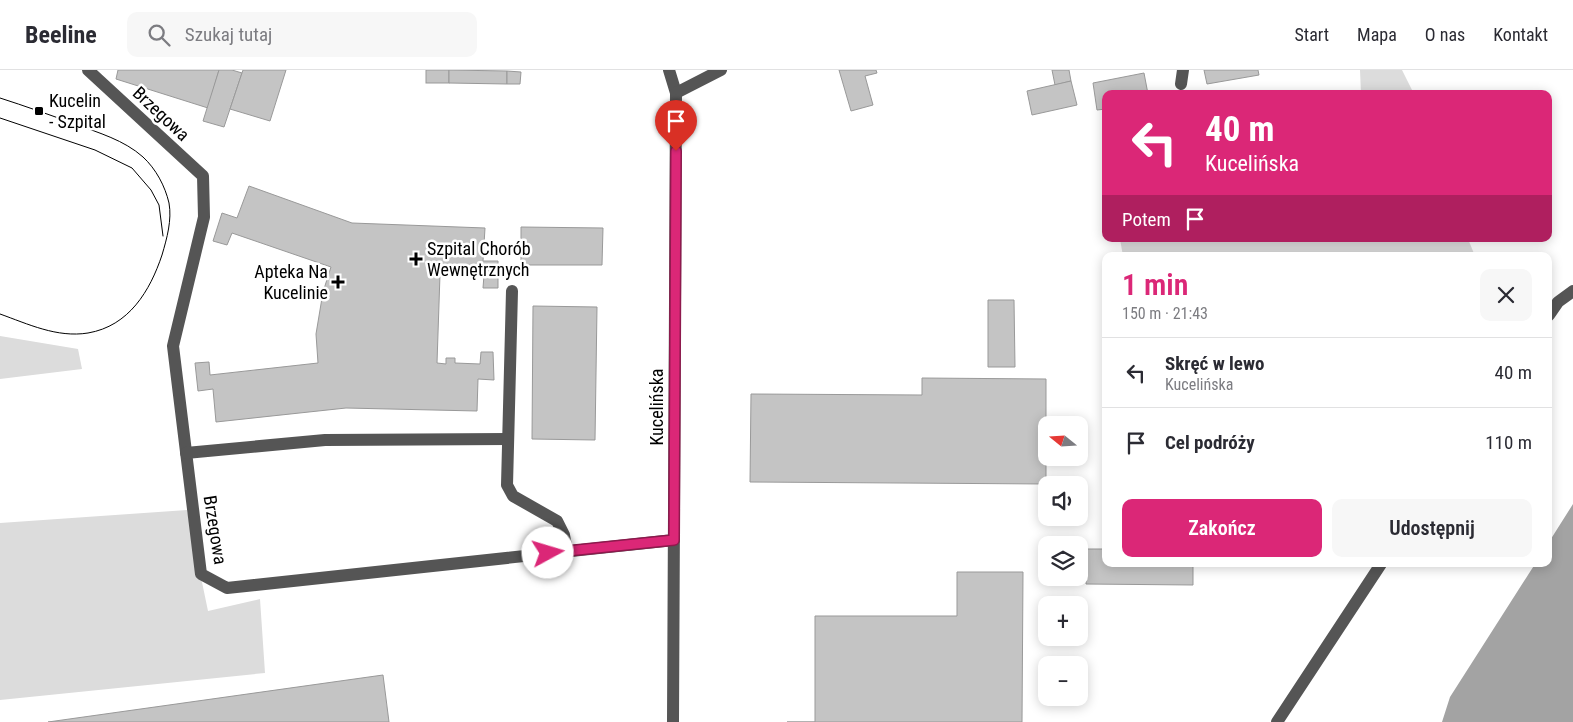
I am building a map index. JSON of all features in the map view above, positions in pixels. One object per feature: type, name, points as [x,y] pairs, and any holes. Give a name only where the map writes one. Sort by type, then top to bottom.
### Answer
[{"type":"street","name":"Brzegowa","points":[[88,70],[203,176],[204,217],[173,346],[201,574],[227,588],[674,540]]},
{"type":"street","name":"Kucelińska","points":[[669,70],[676,92],[673,722]]},
{"type":"street","points":[[676,92],[721,70]]},
{"type":"street","points":[[1181,84],[1183,70]]},
{"type":"street","points":[[512,291],[507,485],[513,496],[557,521],[564,535],[566,551]]},
{"type":"street","points":[[1552,311],[1558,302],[1573,291]]},
{"type":"street","points":[[186,453],[325,440],[508,439]]},
{"type":"street","points":[[1277,722],[1379,567]]},
{"type":"shaded area","points":[[1360,70],[1402,70],[1412,90],[1361,90]]},
{"type":"shaded area","points":[[1121,242],[1469,242],[1473,252],[1122,252]]},
{"type":"shaded area","points":[[0,336],[78,349],[82,369],[0,379]]},
{"type":"shaded area","points":[[1573,504],[1573,722],[1442,722],[1450,697],[1533,567],[1552,567],[1552,537]]},
{"type":"shaded area","points":[[187,510],[208,611],[260,599],[265,673],[0,700],[0,523]]},
{"type":"building","points":[[118,70],[219,70],[208,108],[116,79]]},
{"type":"building","points":[[219,70],[232,70],[242,73],[224,127],[203,121]]},
{"type":"building","points":[[243,70],[286,70],[270,121],[230,109]]},
{"type":"building","points":[[426,70],[449,70],[449,83],[426,83]]},
{"type":"building","points":[[449,70],[507,71],[507,84],[449,83]]},
{"type":"building","points":[[839,70],[876,70],[877,73],[865,76],[873,105],[851,111]]},
{"type":"building","points":[[1052,70],[1069,70],[1071,81],[1055,85]]},
{"type":"building","points":[[1204,70],[1258,70],[1259,75],[1207,84]]},
{"type":"building","points":[[507,71],[521,72],[520,84],[507,84]]},
{"type":"building","points":[[1144,73],[1147,90],[1102,90],[1102,109],[1097,110],[1093,83]]},
{"type":"building","points":[[1071,81],[1077,105],[1032,115],[1027,91]]},
{"type":"building","points":[[249,186],[352,223],[485,228],[483,261],[498,261],[498,288],[483,288],[484,275],[440,274],[437,363],[446,364],[446,358],[455,358],[455,363],[480,364],[481,352],[493,352],[494,380],[478,379],[477,411],[346,408],[216,422],[213,389],[198,391],[195,363],[209,362],[210,375],[318,363],[316,334],[323,292],[331,267],[232,233],[227,245],[213,241],[222,213],[237,218]]},
{"type":"building","points":[[521,227],[603,228],[602,265],[521,265]]},
{"type":"building","points":[[988,300],[1014,300],[1015,367],[988,367]]},
{"type":"building","points":[[533,306],[597,307],[595,440],[532,439]]},
{"type":"building","points":[[922,378],[1046,379],[1046,416],[1038,416],[1038,466],[1046,466],[1046,476],[1038,476],[1038,484],[750,482],[751,394],[922,395]]},
{"type":"building","points":[[1088,549],[1102,549],[1102,567],[1193,567],[1193,585],[1088,584]]},
{"type":"building","points":[[957,572],[1023,572],[1022,722],[815,722],[815,616],[957,616]]},
{"type":"building","points":[[383,675],[389,722],[48,722]]},
{"type":"tram line","points":[[0,98],[102,134],[136,151],[148,162],[159,178],[169,203],[170,216],[164,249],[151,281],[136,305],[115,323],[88,333],[65,334],[32,326],[0,314]]},
{"type":"tram line","points":[[0,118],[95,150],[132,168],[151,190],[159,205],[163,236]]},
{"type":"place","name":"Kucelin - Szpital","points":[[39,111]]},
{"type":"place","name":"Szpital Chorób Wewnętrznych","points":[[416,259]]},
{"type":"place","name":"Apteka Na Kucelinie","points":[[338,282]]},
{"type":"route","points":[[548,553],[674,540],[676,151]]}]
